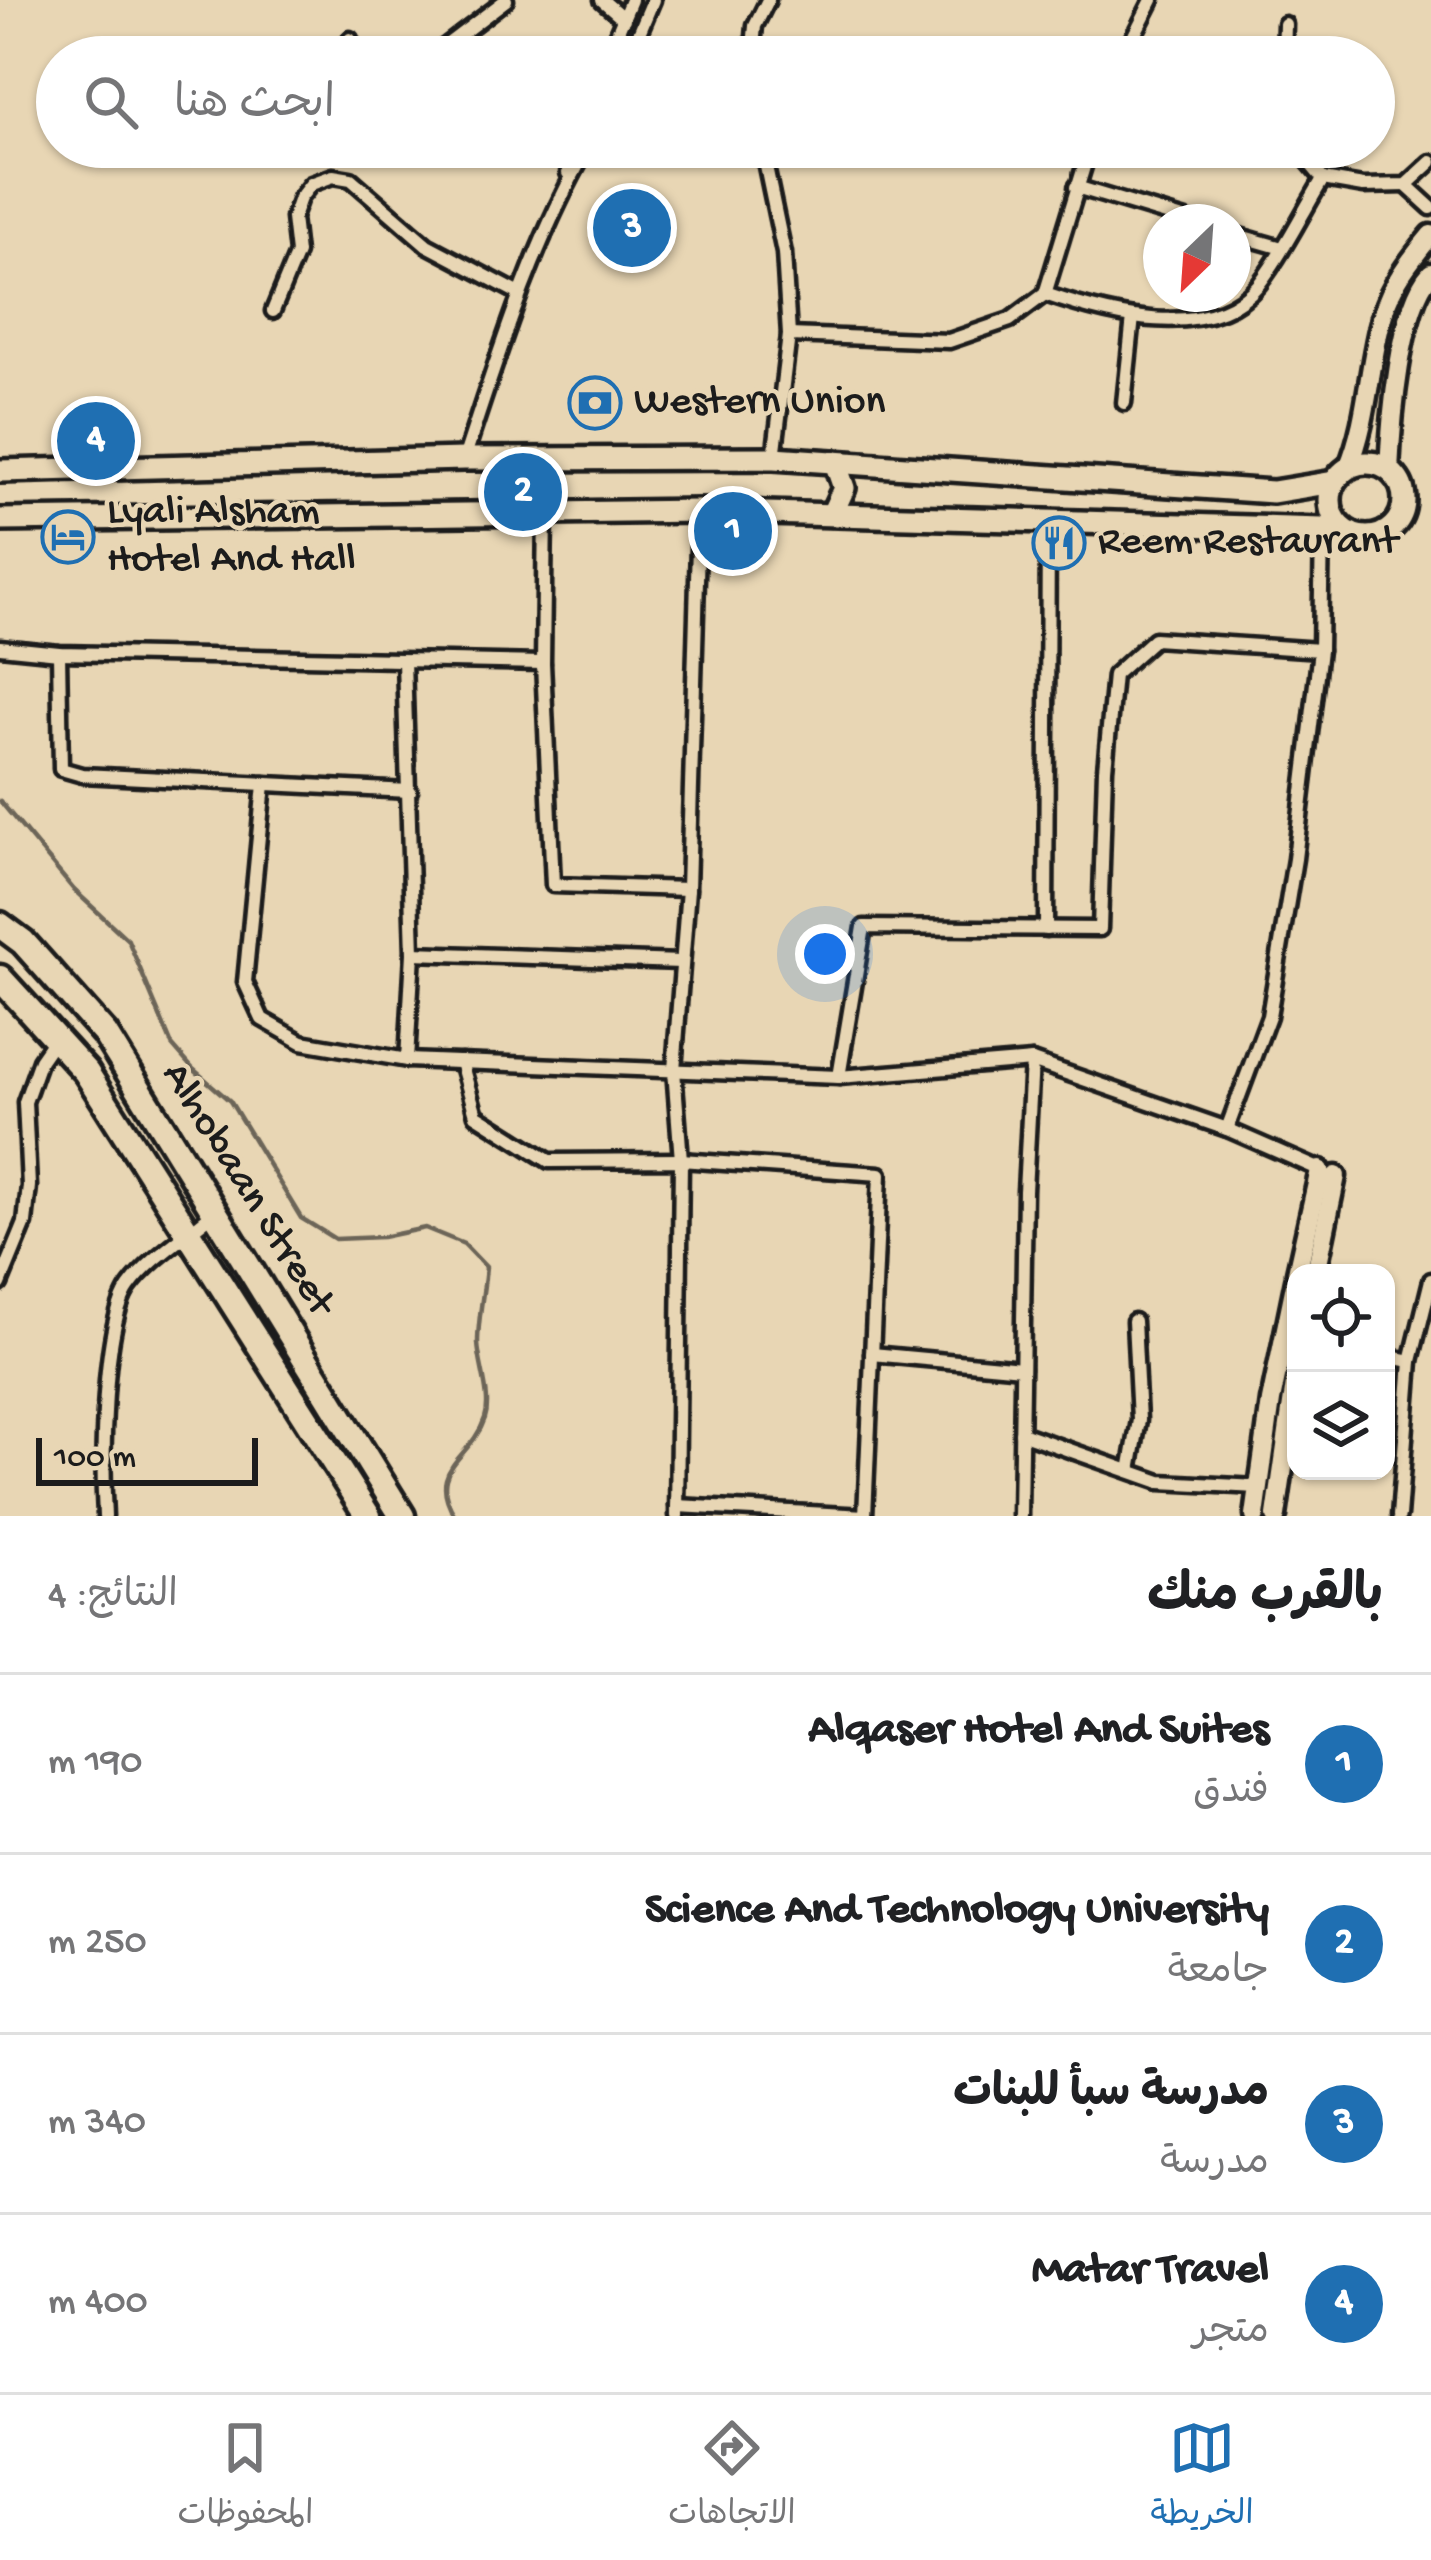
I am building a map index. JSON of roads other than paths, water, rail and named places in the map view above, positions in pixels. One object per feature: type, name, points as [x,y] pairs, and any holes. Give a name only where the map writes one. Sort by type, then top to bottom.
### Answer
[{"type":"highway","name":"Alhobaan Street","points":[[0,925],[23,941],[106,1034],[402,1516]]},
{"type":"highway","name":"Alhobaan Street","points":[[0,978],[86,1072],[368,1516]]},
{"type":"main road","points":[[1352,534],[1334,518],[1330,506],[1362,434],[1383,311],[1403,270],[1431,235]]},
{"type":"main road","points":[[1389,471],[1390,429],[1409,316],[1431,273]]},
{"type":"main road","points":[[0,471],[464,459],[774,458],[1273,492],[1369,463],[1389,471],[1402,490],[1401,513],[1395,524],[1376,536],[1322,529],[1048,524],[833,512],[545,510],[0,520]]},
{"type":"main road","points":[[833,512],[844,488],[835,462]]},
{"type":"main road","points":[[1317,1264],[1328,1173]]},
{"type":"main road","points":[[1301,1264],[1328,1173]]},
{"type":"main road","points":[[1255,1516],[1287,1330]]},
{"type":"main road","points":[[1276,1516],[1287,1440]]},
{"type":"street","points":[[459,36],[506,0]]},
{"type":"street","points":[[602,0],[623,19]]},
{"type":"street","points":[[616,36],[632,0]]},
{"type":"street","points":[[638,36],[653,0]]},
{"type":"street","points":[[754,36],[768,0]]},
{"type":"street","points":[[1134,36],[1152,0]]},
{"type":"street","points":[[1285,24],[1285,36]]},
{"type":"street","points":[[1314,168],[1323,179],[1363,186],[1406,185],[1431,162]]},
{"type":"street","points":[[566,186],[570,168]]},
{"type":"street","points":[[464,459],[518,293],[576,168]]},
{"type":"street","points":[[766,168],[784,253],[789,335],[774,458]]},
{"type":"street","points":[[789,335],[949,341],[1010,320],[1045,294],[1083,168]]},
{"type":"street","points":[[273,311],[296,253],[292,218],[300,198],[311,184],[333,176],[351,179],[427,245],[518,293]]},
{"type":"street","points":[[1045,294],[1133,317],[1191,317],[1235,305],[1257,286],[1323,179]]},
{"type":"street","points":[[1406,185],[1431,208]]},
{"type":"street","points":[[1076,187],[1143,207]]},
{"type":"street","points":[[1251,239],[1282,248]]},
{"type":"street","points":[[1124,403],[1133,317]]},
{"type":"street","points":[[545,510],[543,663],[553,885],[688,889]]},
{"type":"street","points":[[461,1062],[476,1115],[549,1161],[681,1160],[880,1174],[866,1516],[677,1511],[681,1160],[674,1070],[688,889],[699,511]]},
{"type":"street","points":[[1046,929],[1048,524]]},
{"type":"street","points":[[1227,1129],[1269,1016],[1295,859],[1320,650],[1322,529]]},
{"type":"street","points":[[839,1077],[864,927],[1100,929],[1105,769],[1114,676],[1154,639],[1320,650]]},
{"type":"street","points":[[0,647],[58,653],[543,663]]},
{"type":"street","points":[[58,653],[61,769],[82,775],[410,791]]},
{"type":"street","points":[[404,661],[413,952],[407,1060]]},
{"type":"street","points":[[264,784],[245,982],[262,1019],[302,1042],[407,1060],[839,1077],[1033,1061],[1227,1129],[1328,1173]]},
{"type":"street","points":[[413,952],[681,962]]},
{"type":"street","points":[[0,1284],[25,1223],[29,1186],[25,1102],[40,1060],[56,1036]]},
{"type":"street","points":[[1020,1516],[1024,1191],[1033,1061]]},
{"type":"street","points":[[105,1516],[101,1443],[118,1310],[134,1281],[214,1213]]},
{"type":"street","points":[[1400,1516],[1411,1361],[1431,1280]]},
{"type":"street","points":[[1130,1471],[1139,1420],[1134,1321]]},
{"type":"street","points":[[872,1354],[1022,1368]]},
{"type":"street","points":[[1395,1358],[1411,1361]]},
{"type":"street","points":[[1021,1433],[1160,1482],[1258,1487]]},
{"type":"waterway","points":[[0,801],[74,890],[128,940],[172,1045],[230,1101],[301,1218],[335,1239],[382,1237],[425,1228],[464,1244],[486,1267],[478,1343],[487,1410],[478,1432],[448,1475],[447,1499],[455,1516]]},
{"type":"place","name":"مدرسة سبأ للبنات","points":[[632,228]]},
{"type":"place","name":"Western Union","points":[[595,403]]},
{"type":"place","name":"Matar Travel","points":[[96,441]]},
{"type":"place","name":"Science And Technology University","points":[[523,492]]},
{"type":"place","name":"Alqaser Hotel And Suites","points":[[733,531]]},
{"type":"place","name":"Lyali Alsham Hotel And Hall","points":[[68,537]]},
{"type":"place","name":"Reem Restaurant","points":[[1059,543]]}]
